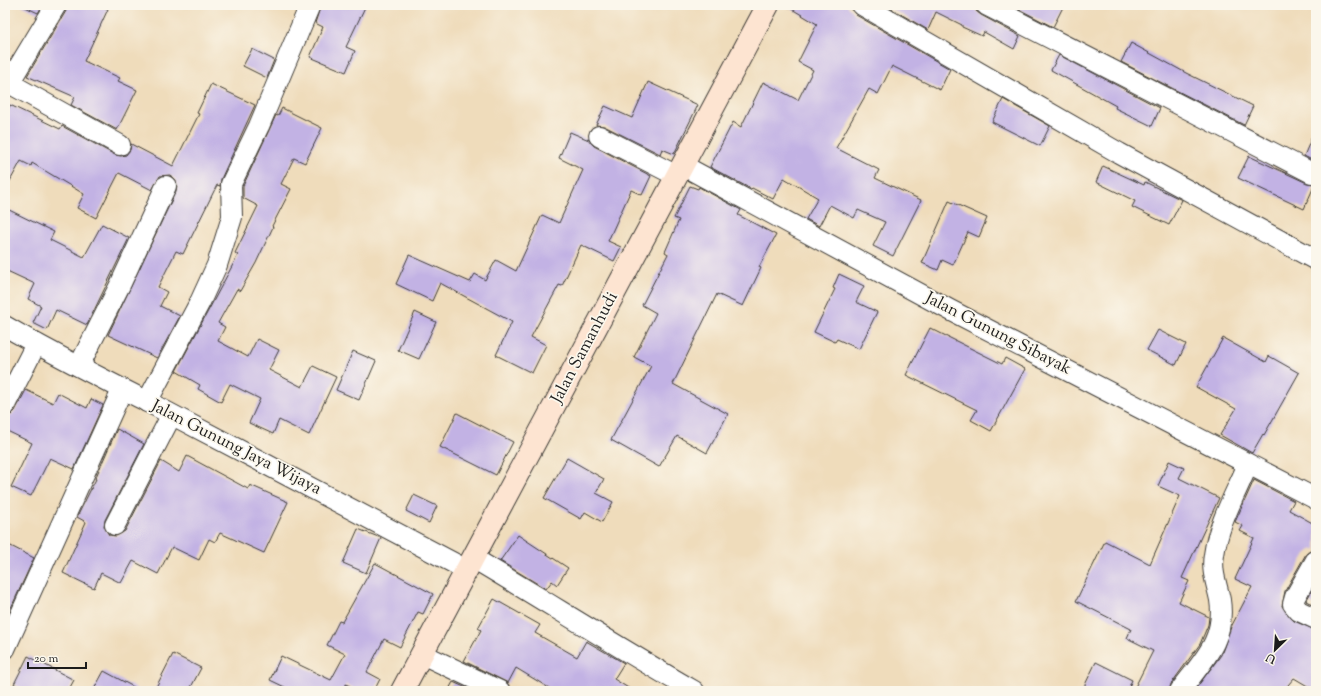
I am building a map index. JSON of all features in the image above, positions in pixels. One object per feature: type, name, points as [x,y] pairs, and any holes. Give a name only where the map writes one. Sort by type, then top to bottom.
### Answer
[{"type":"street","points":[[56,5],[6,85],[120,145]]},
{"type":"street","points":[[146,402],[200,302],[217,265],[232,217],[231,184],[259,126],[310,5]]},
{"type":"street","name":"Jalan Samanhudi","points":[[402,691],[768,5]]},
{"type":"street","points":[[862,5],[1119,153],[1316,260]]},
{"type":"street","points":[[986,5],[1312,173]]},
{"type":"street","name":"Jalan Gunung Sibayak","points":[[599,136],[679,171],[1316,499]]},
{"type":"street","points":[[79,366],[120,286],[166,186]]},
{"type":"street","name":"Jalan Gunung Jaya Wijaya","points":[[5,326],[171,416],[570,615],[634,656],[694,691]]},
{"type":"street","points":[[5,405],[36,344]]},
{"type":"street","points":[[5,648],[122,390]]},
{"type":"street","points":[[114,525],[171,416]]},
{"type":"street","points":[[1180,691],[1200,667],[1218,638],[1221,622],[1220,600],[1212,568],[1214,553],[1224,520],[1248,464]]},
{"type":"street","points":[[1316,560],[1292,604],[1298,611],[1316,619]]},
{"type":"street","points":[[422,654],[500,691]]},
{"type":"building","points":[[21,5],[43,5],[38,13]]},
{"type":"building","points":[[67,5],[99,5],[108,9],[84,61],[120,78],[118,81],[137,90],[117,130],[71,105],[75,97],[27,76],[66,11]]},
{"type":"building","points":[[282,5],[298,5],[295,11]]},
{"type":"building","points":[[321,5],[366,5],[346,47],[355,51],[346,72],[310,57],[323,27],[315,23]]},
{"type":"building","points":[[785,5],[847,5],[856,15],[950,69],[940,90],[892,66],[878,94],[869,89],[836,148],[879,170],[875,178],[921,200],[893,256],[873,246],[885,222],[858,210],[854,218],[830,205],[819,226],[806,219],[818,198],[784,178],[773,199],[710,167],[733,122],[741,127],[763,82],[798,100],[813,70],[798,62],[817,24]]},
{"type":"building","points":[[885,5],[975,5],[976,11],[981,15],[1020,36],[1014,49],[984,32],[982,36],[962,27],[962,25],[936,12],[928,30]]},
{"type":"building","points":[[1011,5],[1064,5],[1053,27]]},
{"type":"building","points":[[1131,43],[1186,73],[1253,106],[1244,125],[1121,62]]},
{"type":"building","points":[[252,49],[274,60],[267,78],[243,66]]},
{"type":"building","points":[[1059,55],[1160,108],[1152,126],[1115,108],[1116,106],[1051,70]]},
{"type":"building","points":[[648,82],[698,105],[674,154],[662,149],[660,154],[604,126],[596,125],[605,106],[632,118]]},
{"type":"building","points":[[211,84],[255,105],[221,179],[220,186],[217,185],[183,254],[176,251],[158,287],[167,292],[160,306],[180,316],[157,358],[108,335],[176,191],[176,180],[170,175],[160,176],[152,190],[119,173],[96,218],[77,208],[84,194],[32,163],[31,166],[21,161],[5,190],[5,116],[10,105],[60,129],[62,126],[115,155],[126,155],[130,150],[131,144],[173,166],[199,114],[197,113]]},
{"type":"building","points":[[1003,99],[1050,126],[1040,146],[992,122]]},
{"type":"building","points":[[282,108],[322,128],[305,163],[294,158],[281,184],[291,189],[272,226],[273,227],[256,263],[240,291],[237,289],[218,323],[225,327],[218,341],[248,357],[257,339],[279,350],[269,370],[302,387],[313,366],[336,377],[309,435],[279,420],[273,434],[249,423],[260,399],[230,384],[221,402],[198,389],[200,385],[176,371],[238,255],[235,253],[258,206],[243,198],[243,186],[276,115],[278,116]]},
{"type":"building","points":[[1316,127],[1316,162],[1304,156]]},
{"type":"building","points":[[570,132],[589,140],[594,146],[651,176],[642,195],[631,190],[608,241],[621,247],[614,261],[581,245],[562,286],[559,285],[531,337],[546,345],[532,373],[496,355],[512,322],[440,283],[432,301],[396,284],[409,255],[470,282],[475,274],[485,280],[496,260],[516,271],[542,215],[559,223],[583,170],[559,158]]},
{"type":"building","points":[[1249,156],[1307,183],[1315,184],[1304,209],[1238,178]]},
{"type":"building","points":[[1103,166],[1144,185],[1145,182],[1182,200],[1169,225],[1132,207],[1135,201],[1096,182]]},
{"type":"building","points":[[690,186],[698,189],[699,187],[741,210],[738,215],[776,235],[759,267],[761,268],[743,306],[717,294],[673,384],[728,414],[707,453],[677,436],[659,467],[611,440],[651,366],[634,357],[656,313],[642,305],[668,254],[665,252],[679,220],[674,218]]},
{"type":"building","points":[[949,201],[987,218],[979,237],[968,232],[953,265],[942,260],[938,270],[922,263]]},
{"type":"building","points":[[5,208],[54,232],[50,240],[84,257],[102,224],[129,238],[87,325],[56,310],[47,330],[33,323],[41,306],[28,299],[35,284],[5,270]]},
{"type":"building","points":[[839,274],[864,286],[856,302],[877,312],[859,349],[837,339],[835,342],[814,332],[835,289],[833,288]]},
{"type":"building","points":[[415,312],[436,322],[419,359],[398,350]]},
{"type":"building","points":[[930,328],[1002,364],[1005,358],[1025,369],[991,431],[971,420],[977,410],[906,375]]},
{"type":"building","points":[[1158,330],[1186,344],[1176,365],[1147,350]]},
{"type":"building","points":[[1223,338],[1266,362],[1269,356],[1299,373],[1264,435],[1263,434],[1252,453],[1220,435],[1236,409],[1196,387]]},
{"type":"building","points":[[353,351],[376,361],[359,400],[336,390]]},
{"type":"building","points":[[26,390],[53,403],[58,393],[87,408],[91,399],[103,405],[74,469],[50,458],[31,496],[11,487],[32,443],[5,430],[5,416],[11,415],[15,411]]},
{"type":"building","points":[[457,413],[513,442],[496,475],[440,447]]},
{"type":"building","points":[[117,429],[144,444],[105,520],[104,526],[109,535],[116,536],[125,531],[161,461],[179,472],[187,456],[248,489],[250,485],[288,502],[264,553],[220,533],[215,542],[209,539],[199,560],[172,547],[158,574],[133,561],[121,583],[101,573],[94,588],[63,573],[86,522],[77,517],[96,479]]},
{"type":"building","points":[[567,458],[604,479],[596,493],[613,502],[602,522],[585,512],[581,519],[544,498]]},
{"type":"building","points":[[1169,461],[1184,468],[1179,478],[1219,498],[1182,578],[1189,581],[1179,602],[1209,617],[1208,625],[1200,644],[1171,684],[1169,691],[1133,691],[1153,651],[1127,638],[1131,629],[1076,601],[1105,541],[1150,564],[1180,496],[1158,486]]},
{"type":"building","points":[[1254,480],[1294,501],[1289,510],[1316,525],[1316,549],[1311,550],[1306,554],[1285,591],[1282,606],[1294,621],[1316,630],[1316,691],[1294,678],[1283,691],[1194,691],[1221,655],[1231,627],[1252,587],[1235,579],[1254,538],[1240,531],[1243,526],[1235,522]]},
{"type":"building","points":[[414,495],[437,506],[429,523],[406,511]]},
{"type":"building","points":[[358,529],[381,538],[366,573],[343,563]]},
{"type":"building","points":[[518,535],[568,568],[557,585],[552,581],[546,589],[500,561]]},
{"type":"building","points":[[5,543],[34,558],[5,621]]},
{"type":"building","points":[[375,563],[433,594],[423,614],[418,612],[400,647],[384,639],[367,672],[380,679],[374,691],[359,691],[346,684],[345,687],[353,691],[293,691],[270,680],[281,656],[331,680],[345,654],[327,645],[339,621],[342,622]]},
{"type":"building","points":[[1316,583],[1316,606],[1306,601]]},
{"type":"building","points":[[494,599],[540,625],[535,633],[577,657],[586,641],[624,663],[614,679],[633,691],[554,691],[516,668],[508,683],[464,661],[481,630],[478,628]]},
{"type":"building","points":[[173,654],[201,668],[189,691],[154,691]]},
{"type":"building","points":[[28,656],[74,680],[68,691],[27,691],[14,684]]},
{"type":"building","points":[[1096,662],[1132,680],[1127,691],[1082,691]]},
{"type":"building","points":[[104,671],[141,691],[93,691]]},
{"type":"building","points":[[453,682],[473,691],[448,691]]}]
